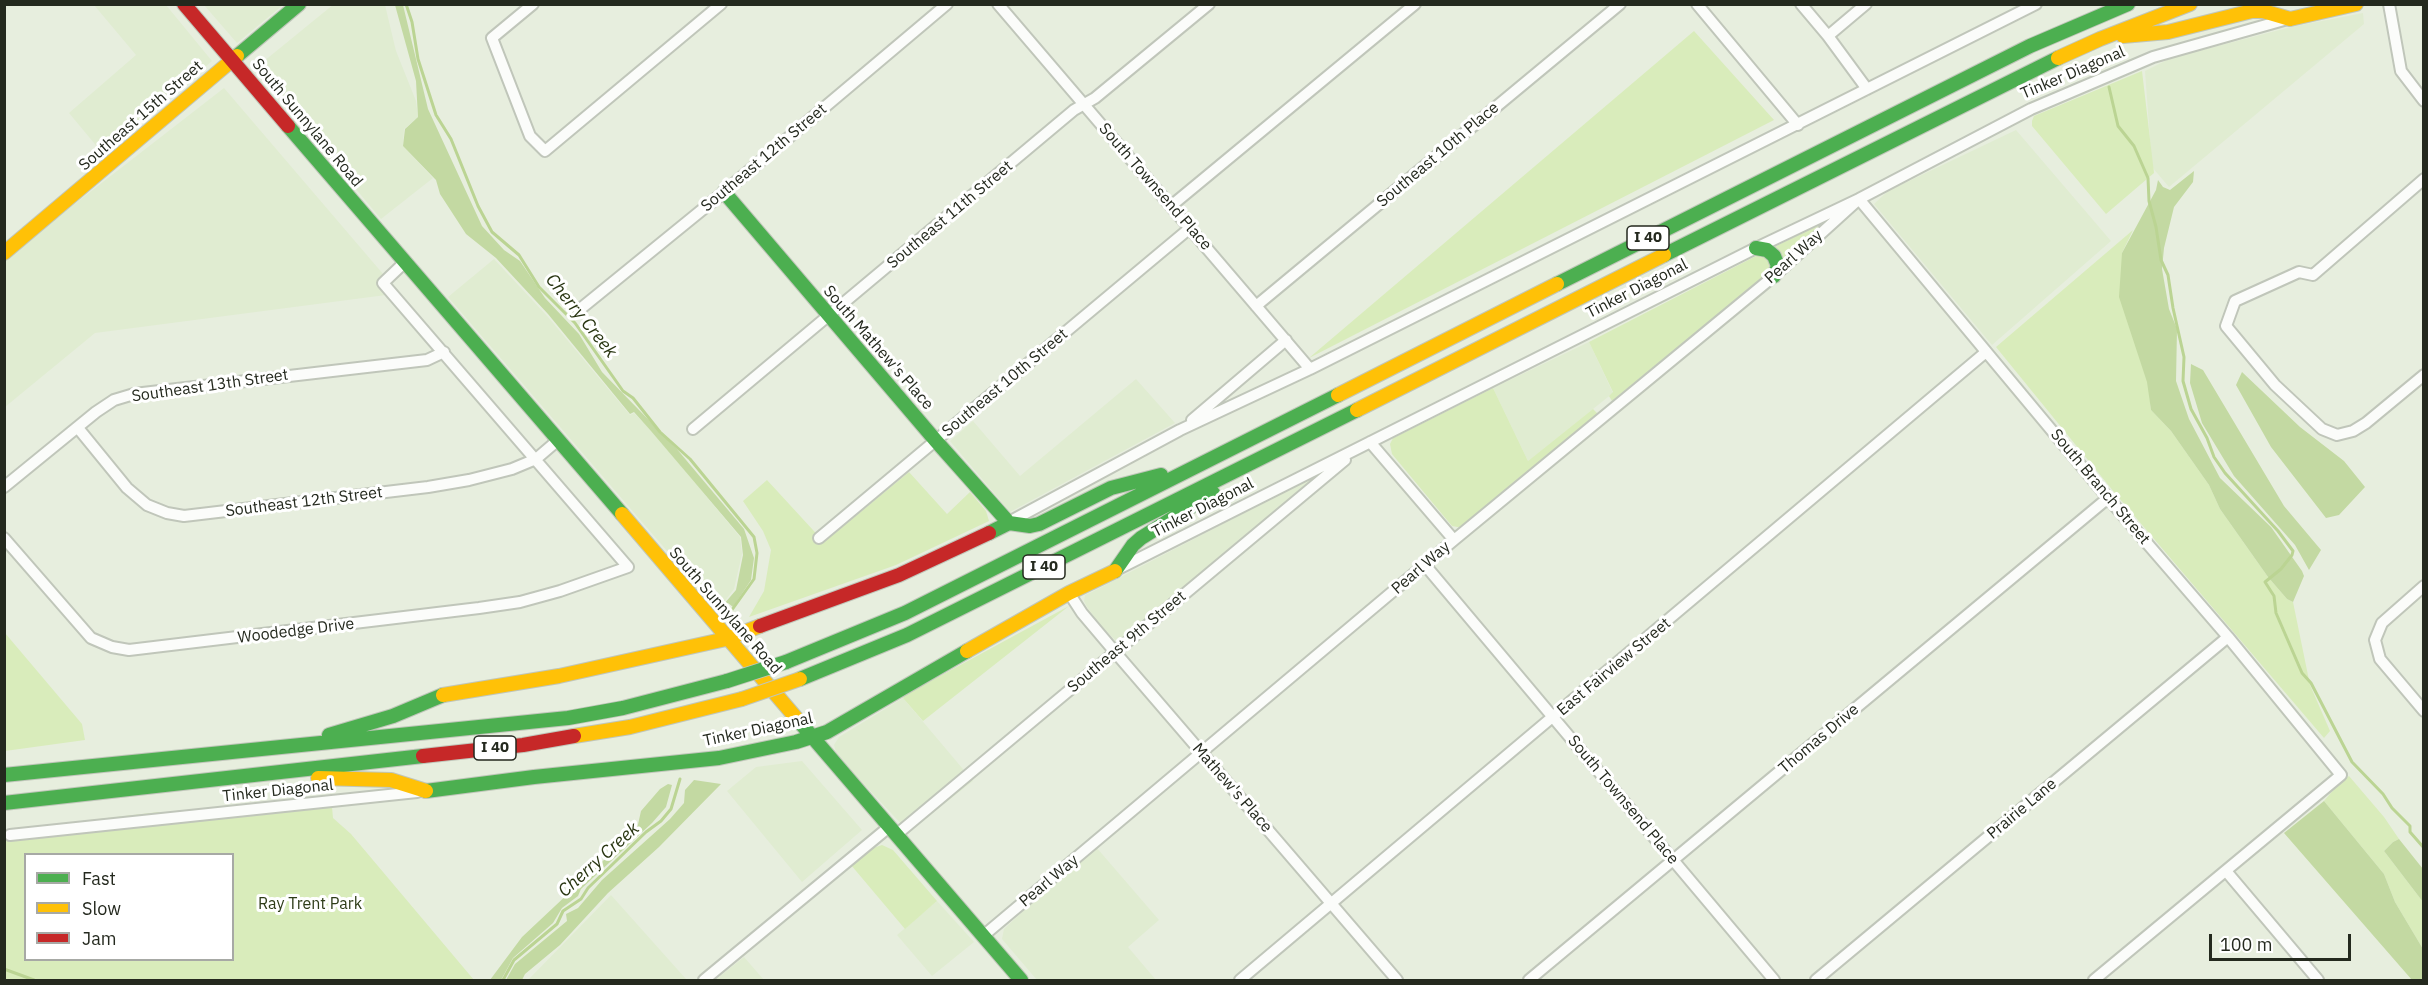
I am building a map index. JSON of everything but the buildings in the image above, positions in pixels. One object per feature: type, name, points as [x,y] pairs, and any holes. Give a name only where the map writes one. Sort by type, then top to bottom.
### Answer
[{"type":"main road","name":"South Sunnylane Road","points":[[184,4],[1021,981]]},
{"type":"main road","name":"Southeast 15th Street","points":[[4,253],[299,4]]},
{"type":"main road","points":[[2098,16],[2121,4]]},
{"type":"main road","name":"I 40","points":[[4,775],[568,718],[623,708],[727,681],[786,662],[905,613],[2020,51],[2128,4]]},
{"type":"main road","name":"Tinker Diagonal","points":[[4,803],[569,738],[630,727],[742,699],[800,679],[907,635],[955,612],[2006,83],[2100,39],[2190,4]]},
{"type":"main road","name":"Tinker Diagonal","points":[[2290,19],[2356,4]]},
{"type":"main road","points":[[2100,39],[2168,32],[2252,11],[2262,11],[2290,19]]},
{"type":"main road","name":"South Mathew's Place","points":[[724,192],[1008,523]]},
{"type":"main road","points":[[1756,248],[1767,250],[1774,256],[1778,266],[1774,276]]},
{"type":"main road","points":[[1114,571],[1141,538],[1284,446]]},
{"type":"main road","points":[[290,747],[393,716],[443,695],[559,676],[726,639],[899,575],[1008,523],[1039,524],[1111,488],[1200,464]]},
{"type":"main road","name":"Tinker Diagonal","points":[[426,791],[719,758],[812,737],[827,732],[1069,593],[1114,571]]},
{"type":"main road","points":[[244,777],[386,779],[426,791]]},
{"type":"street","points":[[533,4],[492,38],[530,136],[544,151],[722,4]]},
{"type":"street","name":"Southeast 12th Street","points":[[579,310],[948,4]]},
{"type":"street","name":"Southeast 11th Street","points":[[693,429],[1074,110],[1095,98],[1209,4]]},
{"type":"street","points":[[1171,206],[1415,4]]},
{"type":"street","name":"Southeast 10th Place","points":[[1256,306],[1620,4]]},
{"type":"street","points":[[1697,4],[1798,125]]},
{"type":"street","points":[[1801,4],[1867,89]]},
{"type":"street","points":[[1828,36],[1866,4]]},
{"type":"street","points":[[1008,523],[1180,430],[1310,369],[2036,4]]},
{"type":"street","points":[[2389,4],[2401,71],[2424,101]]},
{"type":"street","name":"South Townsend Place","points":[[1002,6],[1310,369]]},
{"type":"street","name":"Tinker Diagonal","points":[[1114,571],[1858,199],[2031,109],[2112,73],[2176,50],[2290,19]]},
{"type":"street","points":[[2424,179],[2313,275],[2299,272],[2235,301],[2226,326],[2275,385],[2322,429],[2337,435],[2353,431],[2366,423],[2424,375]]},
{"type":"street","name":"Pearl Way","points":[[983,936],[1454,540],[1774,276],[1858,199]]},
{"type":"street","name":"South Branch Street","points":[[1858,199],[2108,498],[2228,637],[2341,775],[2226,871]]},
{"type":"street","name":"Southeast 10th Street","points":[[819,538],[1190,228]]},
{"type":"street","points":[[404,263],[383,283],[536,459]]},
{"type":"street","points":[[1180,430],[1286,340]]},
{"type":"street","name":"Southeast 13th Street","points":[[4,488],[114,400],[134,394],[172,388],[427,360],[444,352]]},
{"type":"street","name":"East Fairview Street","points":[[1240,981],[1986,352]]},
{"type":"street","name":"Southeast 12th Street","points":[[78,428],[127,488],[147,505],[166,513],[184,516],[428,487],[512,469],[536,459],[557,441]]},
{"type":"street","points":[[1370,442],[1454,540]]},
{"type":"street","name":"Southeast 9th Street","points":[[704,981],[1115,652],[1359,449]]},
{"type":"street","name":"Woodedge Drive","points":[[4,538],[91,639],[112,647],[129,650],[489,607],[560,591],[628,567],[536,459]]},
{"type":"street","name":"Thomas Drive","points":[[1529,981],[2108,498]]},
{"type":"street","name":"South Townsend Place","points":[[1425,566],[1774,981]]},
{"type":"street","points":[[2424,586],[2382,623],[2375,640],[2380,659],[2424,711]]},
{"type":"street","name":"Mathew's Place","points":[[1069,593],[1082,613],[1397,981]]},
{"type":"street","name":"Prairie Lane","points":[[1816,981],[2228,637]]},
{"type":"street","name":"Tinker Diagonal","points":[[10,835],[426,791]]},
{"type":"street","points":[[2094,981],[2226,871],[2318,981]]},
{"type":"shaded area","points":[[334,4],[385,5],[396,51],[416,101],[418,117],[404,129],[403,146],[433,178],[381,219],[258,72],[258,66]]},
{"type":"shaded area","points":[[94,5],[166,5],[212,61],[104,155],[69,113],[136,55]]},
{"type":"shaded area","points":[[204,5],[283,5],[237,43]]},
{"type":"shaded area","points":[[2363,13],[2364,24],[2169,187],[2152,167],[2145,71],[2171,58],[2291,27]]},
{"type":"shaded area","points":[[224,88],[395,288],[386,295],[95,333],[5,407],[5,258]]},
{"type":"shaded area","points":[[2016,130],[2111,241],[1992,345],[1874,204],[1888,191]]},
{"type":"shaded area","points":[[494,259],[548,317],[630,415],[634,413],[652,431],[740,537],[742,554],[734,589],[718,610],[448,297]]},
{"type":"shaded area","points":[[1589,342],[1613,393],[1528,461],[1493,388]]},
{"type":"shaded area","points":[[1136,379],[1175,423],[1010,512],[950,441],[973,421],[1020,476]]},
{"type":"shaded area","points":[[1311,478],[1314,481],[1119,644],[1098,623],[1087,607],[1084,601],[1085,595]]},
{"type":"shaded area","points":[[903,698],[973,781],[909,832],[857,777],[836,752],[834,745],[839,737]]},
{"type":"shaded area","points":[[802,761],[862,830],[802,882],[727,791],[756,767]]},
{"type":"shaded area","points":[[1096,847],[1159,920],[1128,947],[1156,980],[1037,980],[1002,939],[1004,929]]},
{"type":"shaded area","points":[[611,895],[686,979],[528,980]]},
{"type":"shaded area","points":[[937,901],[974,942],[932,976],[897,935]]},
{"type":"shaded area","points":[[744,957],[764,980],[715,980]]},
{"type":"green space","points":[[395,5],[403,5],[428,109],[482,226],[504,250],[520,261],[545,298],[579,334],[602,372],[676,448],[744,529],[754,558],[751,580],[733,607],[728,603],[724,604],[736,590],[743,555],[741,537],[634,412],[630,414],[548,314],[496,258],[466,234],[440,194],[436,180],[403,146],[405,129],[418,117],[416,81]]},
{"type":"green space","points":[[1694,31],[1774,120],[1309,358]]},
{"type":"green space","points":[[2142,71],[2154,173],[2106,214],[2032,126],[2032,121],[2034,116]]},
{"type":"green space","points":[[2194,171],[2193,182],[2174,207],[2164,248],[2162,269],[2169,309],[2177,329],[2176,381],[2189,419],[2220,478],[2271,527],[2302,571],[2304,576],[2293,602],[2287,599],[2268,577],[2220,509],[2209,485],[2171,431],[2151,410],[2147,382],[2119,297],[2122,253],[2156,190],[2158,180],[2163,187],[2170,190]]},
{"type":"green space","points":[[1833,218],[1783,259],[1774,247]]},
{"type":"green space","points":[[2133,230],[2122,253],[2148,382],[2151,410],[2171,431],[2209,485],[2220,509],[2268,577],[2287,599],[2293,602],[2310,685],[2330,731],[2324,738],[2114,492],[1996,347]]},
{"type":"green space","points":[[1760,254],[1766,256],[1771,263],[1766,275],[1612,401],[1609,396],[1613,392],[1589,342]]},
{"type":"green space","points":[[2191,364],[2203,370],[2284,506],[2321,550],[2309,570],[2295,545],[2234,476],[2202,423],[2190,383]]},
{"type":"green space","points":[[2242,372],[2300,427],[2344,461],[2365,487],[2339,515],[2326,518],[2271,447],[2236,385]]},
{"type":"green space","points":[[1493,388],[1528,461],[1593,409],[1598,414],[1463,528],[1452,526],[1392,454],[1390,444],[1393,438]]},
{"type":"green space","points":[[909,472],[947,514],[970,492],[986,511],[989,521],[896,565],[749,617],[764,591],[771,550],[763,531],[743,501],[767,480],[824,542]]},
{"type":"green space","points":[[1069,606],[923,721],[903,698],[905,695]]},
{"type":"green space","points":[[5,633],[82,724],[85,740],[5,751]]},
{"type":"green space","points":[[2349,776],[2384,817],[2399,839],[2384,851],[2423,902],[2423,949],[2395,902],[2384,874],[2324,801],[2340,782]]},
{"type":"green space","points":[[694,780],[721,784],[659,847],[608,893],[560,945],[525,974],[522,980],[506,980],[515,964],[567,921],[566,914],[578,908],[602,880],[670,819],[684,803],[685,790]]},
{"type":"green space","points":[[668,784],[672,785],[666,807],[652,823],[581,889],[578,896],[562,908],[553,923],[513,958],[501,980],[490,980],[522,937],[637,829],[641,811],[660,789]]},
{"type":"green space","points":[[2324,801],[2384,874],[2395,902],[2423,949],[2423,980],[2412,980],[2284,833]]},
{"type":"green space","name":"Ray Trent Park","points":[[332,807],[333,818],[351,834],[474,980],[5,980],[4,830],[159,812],[160,825]]},
{"type":"green space","points":[[2399,839],[2423,869],[2423,902],[2384,851]]},
{"type":"green space","points":[[882,845],[893,850],[937,901],[905,929],[851,865],[870,849]]},
{"type":"waterway","name":"Cherry Creek","points":[[406,4],[412,22],[418,59],[436,115],[451,139],[478,206],[492,232],[519,255],[539,287],[575,323],[623,391],[633,398],[660,432],[690,459],[754,537],[757,553],[754,579],[729,614]]},
{"type":"waterway","points":[[2109,87],[2118,126],[2134,146],[2148,178],[2149,201],[2161,260],[2168,275],[2184,357],[2183,381],[2191,409],[2207,438],[2214,457],[2225,473],[2278,531],[2293,551],[2281,569],[2265,582],[2274,596],[2276,613],[2302,673],[2311,683],[2352,762],[2410,826],[2410,832],[2424,848]]},
{"type":"waterway","name":"Cherry Creek","points":[[503,980],[514,960],[557,924],[563,911],[581,899],[588,888],[646,832],[661,821],[671,809],[680,779]]},
{"type":"waterway","points":[[4,969],[34,980]]},
{"type":"traffic: fast","points":[[237,56],[299,4]]},
{"type":"traffic: fast","points":[[1557,284],[2030,46],[2128,4]]},
{"type":"traffic: fast","points":[[1664,255],[2058,58]]},
{"type":"traffic: fast","points":[[288,126],[622,514]]},
{"type":"traffic: fast","points":[[724,192],[936,441],[1009,523],[989,533]]},
{"type":"traffic: fast","points":[[1756,248],[1767,250],[1774,256],[1778,266],[1774,276]]},
{"type":"traffic: fast","points":[[786,662],[905,613],[1338,395]]},
{"type":"traffic: fast","points":[[800,679],[907,635],[1357,410]]},
{"type":"traffic: fast","points":[[1009,523],[1030,526],[1039,524],[1111,488],[1161,475]]},
{"type":"traffic: fast","points":[[1115,571],[1133,545],[1141,538],[1213,493]]},
{"type":"traffic: fast","points":[[426,791],[534,777],[719,758],[796,742],[827,732],[967,651]]},
{"type":"traffic: fast","points":[[727,681],[786,662]]},
{"type":"traffic: fast","points":[[4,775],[568,718],[623,708],[727,681]]},
{"type":"traffic: fast","points":[[329,735],[393,716],[443,695]]},
{"type":"traffic: fast","points":[[797,719],[1021,980]]},
{"type":"traffic: fast","points":[[4,803],[423,756]]},
{"type":"traffic: slow","points":[[2058,58],[2190,4]]},
{"type":"traffic: slow","points":[[2290,19],[2356,4]]},
{"type":"traffic: slow","points":[[2123,36],[2168,32],[2252,11],[2263,11],[2290,19]]},
{"type":"traffic: slow","points":[[4,253],[237,56]]},
{"type":"traffic: slow","points":[[1357,410],[1664,255]]},
{"type":"traffic: slow","points":[[1338,395],[1557,284]]},
{"type":"traffic: slow","points":[[622,514],[797,719]]},
{"type":"traffic: slow","points":[[967,651],[1069,593],[1115,571]]},
{"type":"traffic: slow","points":[[443,695],[559,676],[726,639],[760,626]]},
{"type":"traffic: slow","points":[[742,699],[800,679]]},
{"type":"traffic: slow","points":[[574,736],[630,727],[742,699]]},
{"type":"traffic: slow","points":[[318,778],[391,780],[426,791]]},
{"type":"traffic: jam","points":[[184,4],[288,126]]},
{"type":"traffic: jam","points":[[760,626],[899,575],[989,533]]},
{"type":"traffic: jam","points":[[423,756],[523,745],[574,736]]}]
